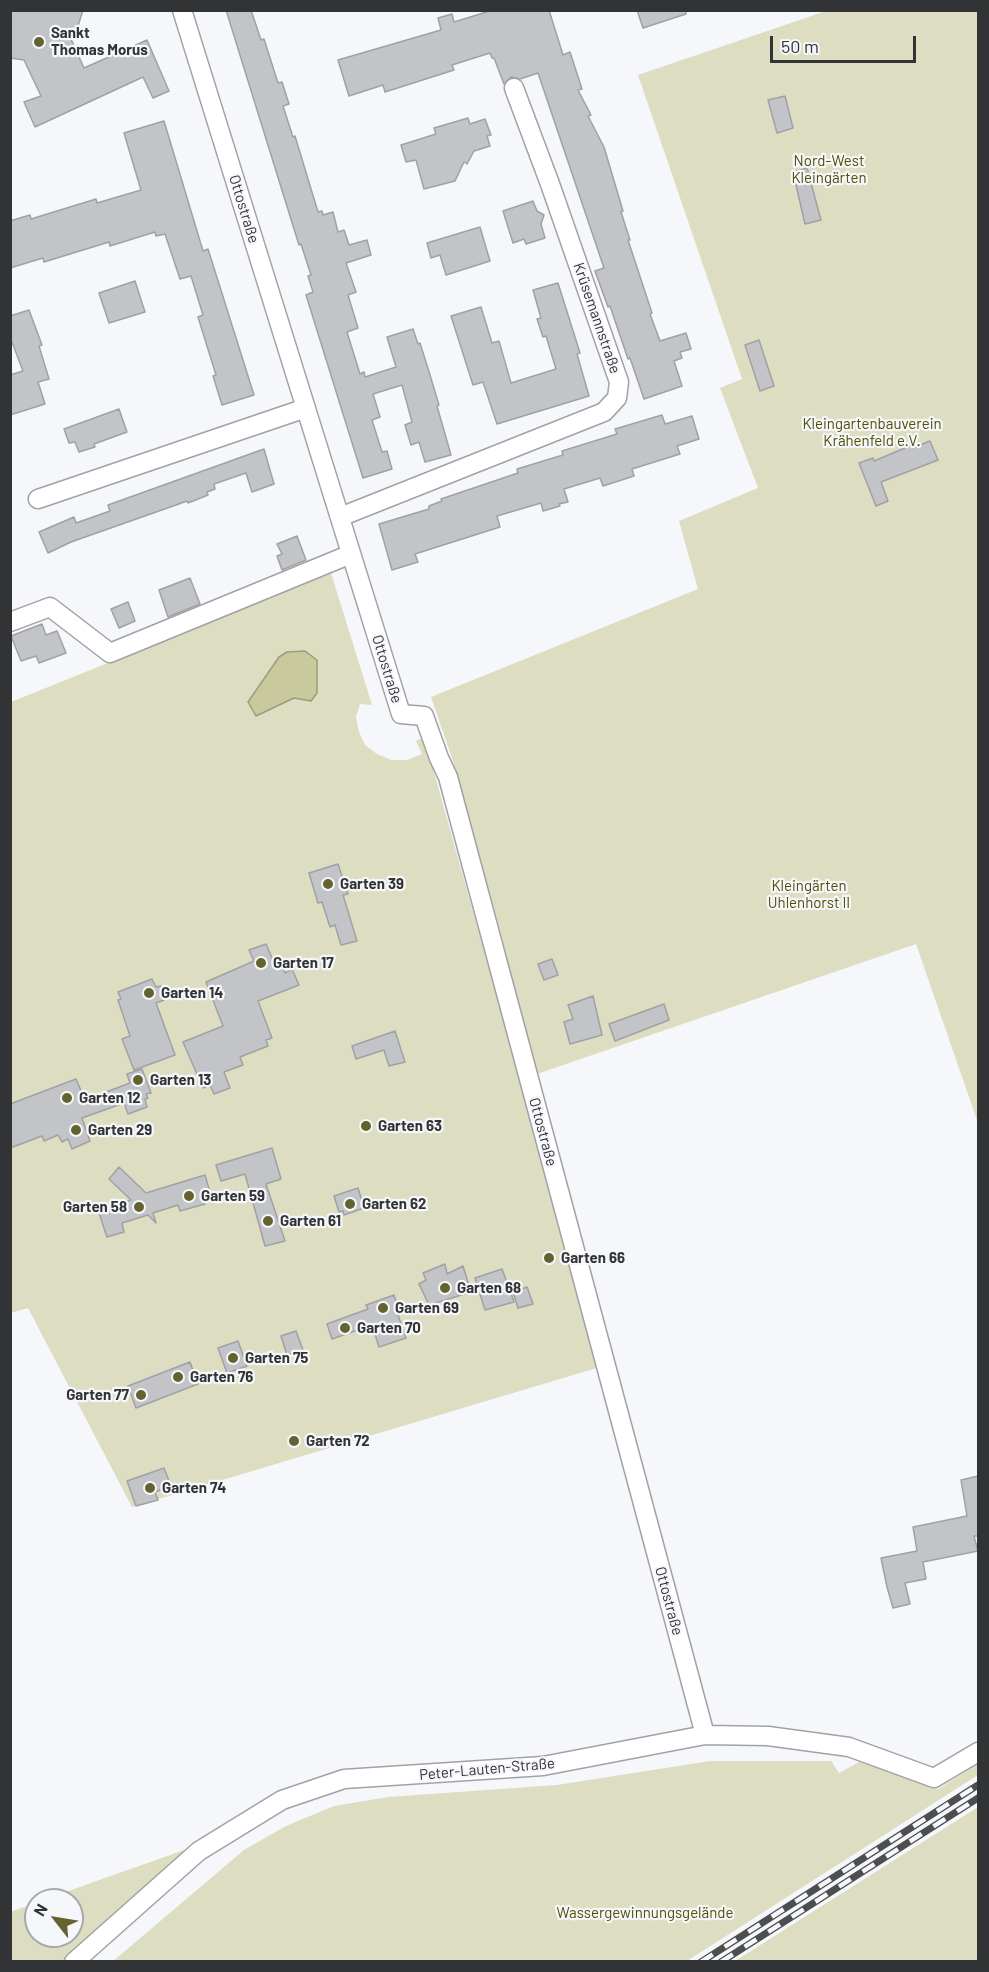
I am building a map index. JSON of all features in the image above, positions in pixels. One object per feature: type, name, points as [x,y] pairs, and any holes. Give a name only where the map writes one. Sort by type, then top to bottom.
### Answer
[{"type":"street","name":"Ottostraße","points":[[182,10],[401,714],[424,716],[448,777],[705,1735]]},
{"type":"street","name":"Krüsemannstraße","points":[[340,518],[604,412],[617,398],[619,382],[514,88]]},
{"type":"street","points":[[38,499],[306,408]]},
{"type":"street","points":[[10,622],[50,607],[110,653],[351,554]]},
{"type":"street","name":"Peter-Lauten-Straße","points":[[74,1962],[199,1851],[282,1800],[344,1779],[543,1766],[705,1735],[768,1736],[849,1747],[934,1778],[978,1752]]},
{"type":"green space","points":[[826,11],[978,11],[978,1123],[916,944],[537,1074],[453,761],[431,697],[698,589],[679,521],[758,488],[720,388],[742,379],[638,75]]},
{"type":"green space","points":[[331,573],[372,705],[360,704],[356,717],[365,745],[391,760],[407,760],[422,754],[416,741],[422,738],[432,765],[600,1367],[132,1507],[28,1308],[11,1313],[11,702]]},
{"type":"green space","name":"Wassergewinnungsgelände","points":[[863,1760],[938,1789],[978,1764],[978,1775],[687,1961],[112,1962],[244,1850],[286,1826],[334,1806],[388,1797],[557,1785],[710,1761],[831,1761],[839,1773]]},
{"type":"green space","points":[[978,1807],[978,1961],[735,1961]]},
{"type":"green space","points":[[187,1849],[84,1942],[84,1888],[77,1888]]},
{"type":"green space","points":[[24,1907],[24,1948],[77,1948],[63,1961],[11,1961],[10,1912]]},
{"type":"shaded area","points":[[305,651],[317,660],[317,693],[311,701],[294,698],[256,716],[248,702],[279,657],[287,652]]},
{"type":"building","points":[[10,10],[83,10],[71,39],[84,68],[147,40],[169,91],[153,98],[143,77],[35,127],[24,102],[41,96],[24,60],[10,58]]},
{"type":"building","points":[[226,10],[251,10],[261,40],[264,39],[278,83],[282,82],[289,104],[283,106],[293,137],[295,136],[318,212],[322,211],[323,215],[333,212],[338,232],[344,230],[349,245],[367,240],[371,255],[346,263],[356,292],[348,295],[358,328],[347,332],[360,374],[364,372],[365,377],[396,367],[387,337],[413,329],[430,375],[451,455],[425,462],[419,442],[411,445],[405,425],[412,422],[402,385],[373,394],[380,417],[372,420],[382,452],[387,451],[392,469],[363,478],[306,295],[313,292],[308,276],[311,275],[301,244],[299,245]]},
{"type":"building","points":[[493,10],[549,10],[563,55],[570,52],[582,89],[578,90],[604,147],[623,211],[621,212],[630,240],[628,240],[660,341],[686,333],[691,349],[680,352],[682,358],[674,361],[682,386],[644,399],[595,271],[604,268],[538,73],[520,79],[511,77],[504,84],[490,53],[452,65],[454,70],[385,92],[383,85],[349,96],[338,60],[441,30],[438,18],[452,14],[454,22]]},
{"type":"building","points":[[637,10],[686,10],[686,14],[643,28]]},
{"type":"building","points":[[785,96],[793,128],[777,133],[768,100]]},
{"type":"building","points":[[468,118],[470,124],[485,119],[491,135],[487,136],[490,146],[474,151],[467,164],[464,162],[455,181],[424,189],[416,160],[406,162],[401,145],[436,134],[434,128]]},
{"type":"building","points":[[164,121],[203,251],[208,249],[254,395],[222,405],[213,376],[216,375],[198,317],[203,315],[191,276],[180,279],[165,234],[156,236],[155,232],[110,246],[109,242],[44,262],[43,258],[10,268],[10,221],[30,215],[31,219],[96,199],[97,203],[141,190],[124,133]]},
{"type":"building","points":[[807,168],[821,220],[805,224],[793,172]]},
{"type":"building","points":[[533,201],[537,211],[544,215],[541,224],[545,238],[526,244],[524,239],[513,243],[503,211]]},
{"type":"building","points":[[480,227],[490,261],[446,275],[440,255],[431,258],[427,243]]},
{"type":"building","points":[[135,281],[145,312],[109,323],[99,293]]},
{"type":"building","points":[[558,283],[580,353],[577,354],[589,396],[497,424],[483,382],[473,385],[451,316],[481,307],[492,343],[499,341],[511,383],[556,369],[546,336],[543,337],[537,319],[541,318],[533,290]]},
{"type":"building","points":[[29,310],[42,345],[39,346],[49,379],[38,382],[45,404],[10,415],[10,375],[23,371],[10,337],[10,316]]},
{"type":"building","points":[[759,340],[774,386],[760,391],[745,345]]},
{"type":"building","points":[[119,409],[127,432],[79,452],[75,442],[69,443],[64,429]]},
{"type":"building","points":[[662,415],[665,424],[692,416],[699,439],[677,446],[680,454],[632,469],[634,476],[603,486],[600,478],[564,489],[568,502],[559,504],[560,506],[543,511],[541,503],[497,516],[500,527],[415,554],[418,562],[392,570],[379,524],[429,509],[429,506],[442,501],[441,499],[518,473],[517,469],[563,455],[562,451],[617,434],[615,429]]},
{"type":"building","points":[[930,441],[938,460],[881,482],[888,501],[876,506],[859,463],[873,458],[874,461],[912,445],[913,448]]},
{"type":"building","points":[[264,449],[274,484],[252,492],[246,473],[214,484],[215,489],[207,492],[208,495],[71,542],[48,553],[39,532],[74,517],[76,523],[110,511],[108,505]]},
{"type":"building","points":[[297,536],[306,560],[282,570],[277,556],[282,554],[277,544]]},
{"type":"building","points":[[190,578],[200,604],[168,617],[159,590]]},
{"type":"building","points":[[128,602],[135,621],[119,628],[111,609]]},
{"type":"building","points":[[42,624],[46,635],[57,631],[66,653],[39,663],[36,656],[21,661],[11,636]]},
{"type":"building","points":[[338,864],[348,894],[343,895],[357,941],[341,945],[335,925],[330,927],[322,902],[318,903],[309,873]]},
{"type":"building","points":[[266,944],[276,967],[282,965],[285,973],[292,969],[299,985],[258,1001],[272,1038],[266,1040],[268,1046],[240,1057],[243,1065],[224,1072],[230,1088],[214,1094],[210,1085],[203,1088],[183,1042],[223,1026],[206,982],[254,961],[249,950]]},
{"type":"building","points":[[552,959],[558,975],[544,980],[538,964]]},
{"type":"building","points":[[152,979],[156,987],[161,986],[164,1000],[156,1003],[175,1055],[134,1070],[122,1039],[130,1036],[118,1000],[121,999],[118,992]]},
{"type":"building","points":[[593,996],[602,1035],[570,1044],[564,1022],[573,1019],[568,1005]]},
{"type":"building","points":[[664,1004],[669,1020],[615,1041],[609,1024]]},
{"type":"building","points":[[395,1031],[405,1062],[389,1066],[384,1050],[356,1059],[352,1046]]},
{"type":"building","points":[[142,1069],[151,1093],[146,1094],[147,1107],[128,1114],[124,1103],[82,1118],[90,1141],[72,1149],[68,1139],[62,1142],[58,1135],[44,1141],[42,1136],[10,1148],[10,1104],[76,1079],[85,1100],[130,1083],[127,1074]]},
{"type":"building","name":"Garten 61","points":[[272,1148],[281,1179],[266,1184],[285,1241],[265,1246],[245,1174],[221,1181],[216,1165]]},
{"type":"building","points":[[119,1167],[146,1193],[205,1175],[212,1199],[204,1201],[205,1204],[180,1211],[178,1205],[153,1213],[156,1223],[148,1215],[122,1223],[124,1232],[107,1237],[98,1210],[131,1200],[109,1179]]},
{"type":"building","name":"Garten 62","points":[[358,1188],[364,1208],[344,1215],[343,1211],[339,1212],[334,1196]]},
{"type":"building","name":"Garten 68","points":[[445,1264],[447,1274],[463,1266],[471,1292],[429,1305],[419,1284],[426,1280],[423,1273]]},
{"type":"building","points":[[502,1269],[514,1302],[485,1310],[475,1278]]},
{"type":"building","points":[[527,1287],[533,1304],[518,1308],[513,1292]]},
{"type":"building","points":[[394,1295],[406,1338],[379,1347],[372,1325],[332,1339],[327,1324],[368,1309],[366,1305]]},
{"type":"building","points":[[296,1331],[303,1350],[287,1355],[281,1336]]},
{"type":"building","name":"Garten 75","points":[[238,1341],[247,1366],[227,1373],[218,1348]]},
{"type":"building","points":[[190,1362],[198,1384],[136,1408],[128,1386]]},
{"type":"building","name":"Garten 74","points":[[164,1468],[171,1486],[155,1492],[158,1500],[136,1506],[127,1481]]},
{"type":"building","points":[[978,1476],[978,1536],[974,1536],[978,1551],[923,1562],[926,1579],[905,1583],[910,1604],[893,1608],[881,1558],[917,1551],[913,1527],[967,1516],[961,1480]]},
{"type":"railway","points":[[701,1962],[978,1785]]},
{"type":"railway","points":[[721,1962],[978,1798]]},
{"type":"place","name":"Sankt Thomas Morus","points":[[39,42]]},
{"type":"place","name":"Garten 39","points":[[328,884]]},
{"type":"place","name":"Garten 17","points":[[261,963]]},
{"type":"place","name":"Garten 14","points":[[149,993]]},
{"type":"place","name":"Garten 13","points":[[138,1080]]},
{"type":"place","name":"Garten 12","points":[[67,1098]]},
{"type":"place","name":"Garten 63","points":[[366,1126]]},
{"type":"place","name":"Garten 29","points":[[76,1130]]},
{"type":"place","name":"Garten 59","points":[[189,1196]]},
{"type":"place","name":"Garten 62","points":[[350,1204]]},
{"type":"place","name":"Garten 58","points":[[139,1207]]},
{"type":"place","name":"Garten 61","points":[[268,1221]]},
{"type":"place","name":"Garten 66","points":[[549,1258]]},
{"type":"place","name":"Garten 68","points":[[445,1288]]},
{"type":"place","name":"Garten 69","points":[[383,1308]]},
{"type":"place","name":"Garten 70","points":[[345,1328]]},
{"type":"place","name":"Garten 75","points":[[233,1358]]},
{"type":"place","name":"Garten 76","points":[[178,1377]]},
{"type":"place","name":"Garten 77","points":[[141,1395]]},
{"type":"place","name":"Garten 72","points":[[294,1441]]},
{"type":"place","name":"Garten 74","points":[[150,1488]]},
{"type":"park label","name":"Nord-West Kleingärten","points":[[829,170]]},
{"type":"park label","name":"Kleingartenbauverein Krähenfeld e.V.","points":[[872,432]]},
{"type":"park label","name":"Kleingärten Uhlenhorst II","points":[[809,894]]}]
